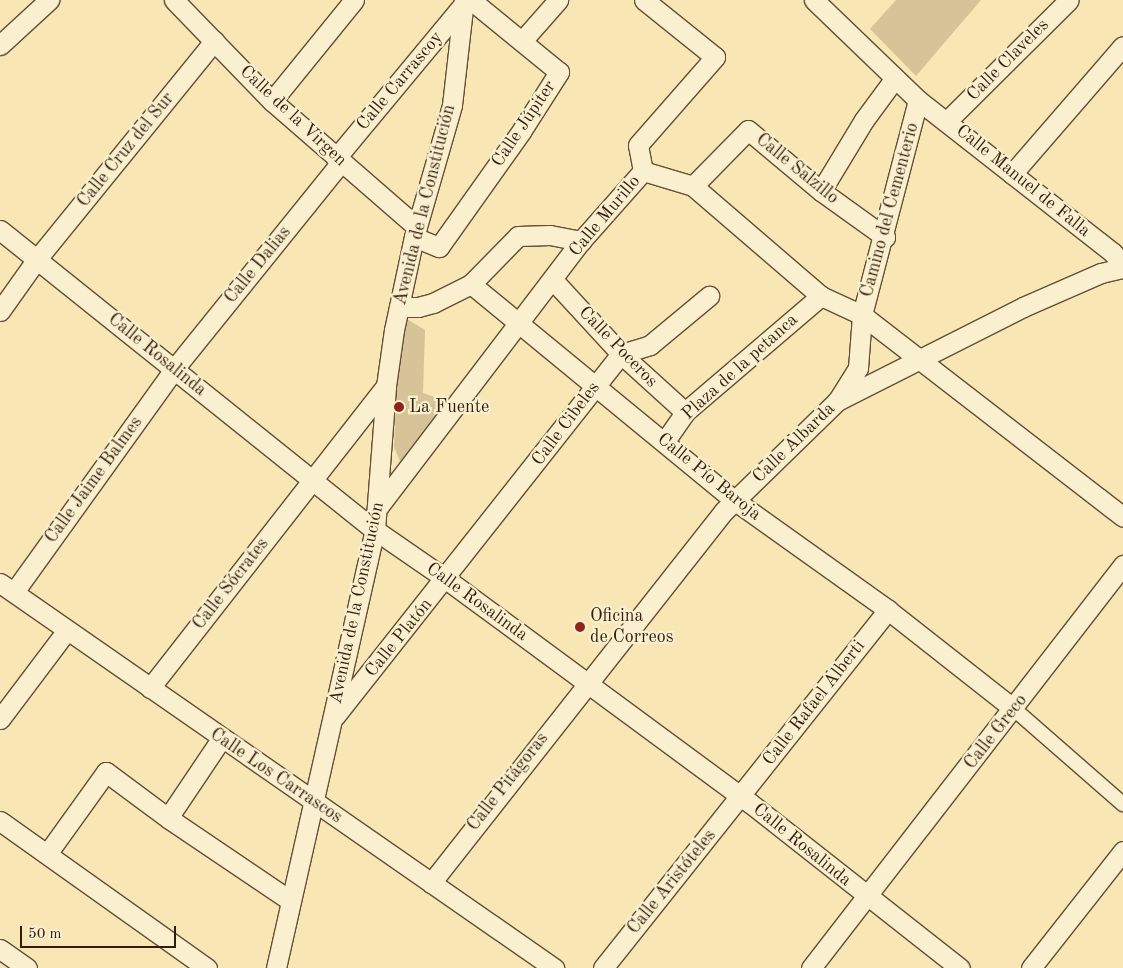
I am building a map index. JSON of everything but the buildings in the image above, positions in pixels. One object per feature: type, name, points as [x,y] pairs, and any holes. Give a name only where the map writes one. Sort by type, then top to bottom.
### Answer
[{"type":"street","points":[[0,45],[49,0]]},
{"type":"street","name":"Calle de la Virgen","points":[[174,0],[272,100],[416,232]]},
{"type":"street","points":[[272,100],[354,0]]},
{"type":"street","points":[[522,41],[558,0]]},
{"type":"street","name":"Calle Murillo","points":[[379,506],[581,242],[643,171],[638,145],[715,57],[644,0]]},
{"type":"street","name":"Camino del Cementerio","points":[[814,0],[918,100],[885,238],[862,315],[1123,517]]},
{"type":"street","name":"Calle Claveles","points":[[948,120],[1069,0]]},
{"type":"street","name":"Calle Júpiter","points":[[416,232],[439,246],[522,130],[558,72],[522,41],[466,2]]},
{"type":"street","name":"Calle Carrascoy","points":[[339,160],[466,2]]},
{"type":"street","name":"Avenida de la Constitución","points":[[276,968],[375,530],[379,506],[386,386],[399,307],[416,232],[452,106],[466,2]]},
{"type":"street","name":"Calle Cruz del Sur","points":[[0,311],[37,259],[214,41]]},
{"type":"street","points":[[1012,174],[1123,46]]},
{"type":"street","points":[[821,191],[864,120],[894,78]]},
{"type":"street","name":"Calle Manuel de Falla","points":[[918,100],[948,120],[1012,174],[1113,252],[1123,267]]},
{"type":"street","name":"Calle Salzillo","points":[[693,186],[748,130],[821,191],[885,238]]},
{"type":"street","name":"Calle Dalias","points":[[174,368],[339,160]]},
{"type":"street","points":[[643,171],[693,186],[821,296],[862,315],[858,368],[837,401]]},
{"type":"street","name":"Calle Rosalinda","points":[[0,230],[375,530],[586,681],[740,796],[866,897],[960,968]]},
{"type":"street","points":[[399,307],[434,303],[472,284],[518,236],[550,235],[581,242]]},
{"type":"street","name":"Calle Albarda","points":[[586,681],[734,500],[837,401],[922,360],[1023,307],[1101,273],[1123,267]]},
{"type":"street","name":"Calle Poceros","points":[[553,280],[621,354],[685,412]]},
{"type":"street","name":"Calle Pío Baroja","points":[[472,284],[521,322],[594,386],[665,441],[734,500],[888,610],[1014,709]]},
{"type":"street","points":[[621,354],[650,345],[709,296]]},
{"type":"street","name":"Plaza de la petanca","points":[[665,441],[685,412],[821,296]]},
{"type":"street","name":"Calle Cibeles","points":[[446,579],[594,386],[621,354]]},
{"type":"street","name":"Calle Jaime Balmes","points":[[7,588],[174,368]]},
{"type":"street","name":"Calle Sócrates","points":[[150,688],[386,386]]},
{"type":"street","name":"Calle Greco","points":[[811,968],[1014,709],[1123,565]]},
{"type":"street","name":"Calle Platón","points":[[333,719],[446,579]]},
{"type":"street","name":"Calle Los Carrascos","points":[[7,588],[221,739],[313,800],[431,883],[542,965]]},
{"type":"street","name":"Calle Rafael Alberti","points":[[740,796],[888,610]]},
{"type":"street","points":[[0,719],[67,630]]},
{"type":"street","name":"Calle Pitágoras","points":[[431,883],[586,681]]},
{"type":"street","points":[[1014,709],[1123,804]]},
{"type":"street","points":[[168,818],[221,739]]},
{"type":"street","points":[[47,854],[106,772],[168,818],[290,901]]},
{"type":"street","name":"Calle Aristóteles","points":[[603,968],[740,796]]},
{"type":"street","points":[[0,821],[206,968]]},
{"type":"street","points":[[1031,968],[1123,851]]},
{"type":"street","points":[[0,948],[27,968]]},
{"type":"shaded area","points":[[896,0],[981,0],[916,76],[870,29]]},
{"type":"shaded area","points":[[407,319],[425,330],[423,393],[447,401],[406,458],[400,461],[394,447],[397,381]]},
{"type":"place","name":"La Fuente","points":[[399,407]]},
{"type":"place","name":"Oficina de Correos","points":[[580,627]]}]
